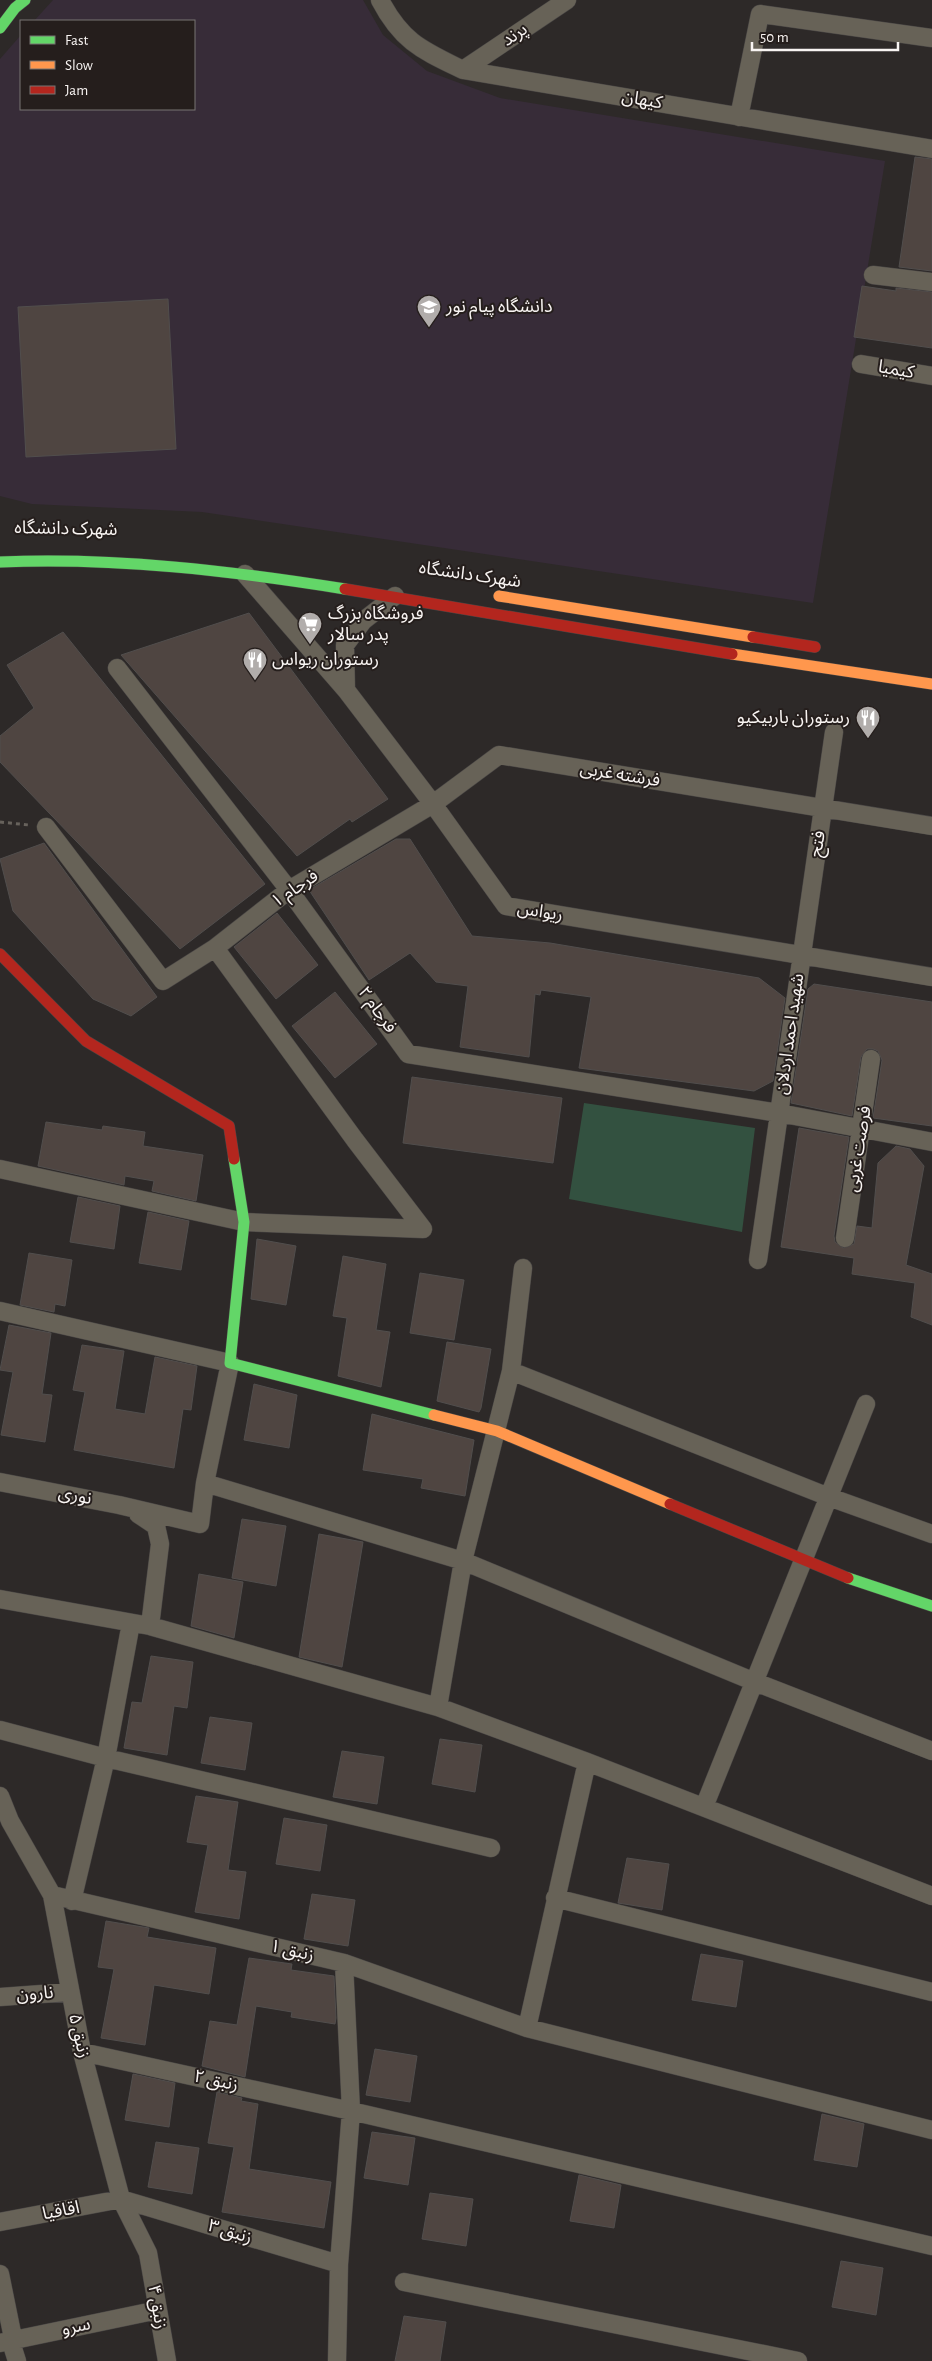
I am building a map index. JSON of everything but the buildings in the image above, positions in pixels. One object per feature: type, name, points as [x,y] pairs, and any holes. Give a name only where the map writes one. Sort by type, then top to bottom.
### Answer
[{"type":"main road","points":[[0,28],[15,8],[24,0]]},
{"type":"main road","points":[[0,562],[28,560],[162,566],[245,574],[395,596],[602,634],[932,684]]},
{"type":"main road","name":"شهرک دانشگاه","points":[[487,594],[828,650]]},
{"type":"main road","points":[[0,954],[86,1041],[229,1126],[244,1222],[230,1363],[497,1431],[803,1560],[872,1587],[932,1606]]},
{"type":"street","name":"کیهان","points":[[380,0],[390,19],[418,48],[462,70],[932,149]]},
{"type":"street","name":"پرند","points":[[462,70],[567,0]]},
{"type":"street","points":[[739,117],[759,7],[932,38]]},
{"type":"street","points":[[873,275],[932,282]]},
{"type":"street","name":"کیمیا","points":[[861,364],[932,376]]},
{"type":"street","name":"ریواس","points":[[245,574],[346,690],[433,804],[506,906],[932,977]]},
{"type":"street","points":[[346,690],[345,645],[363,621],[395,596]]},
{"type":"street","name":"فرجام ۲","points":[[117,668],[289,890],[408,1054],[779,1113],[932,1142]]},
{"type":"street","name":"فتح","points":[[802,955],[834,732]]},
{"type":"street","name":"فرشته غربی","points":[[433,804],[499,755],[932,826]]},
{"type":"street","name":"فرجام ۱","points":[[46,827],[163,981],[215,948],[289,890],[433,804]]},
{"type":"street","points":[[0,1169],[244,1222],[423,1229],[355,1140],[215,948]]},
{"type":"street","name":"شهید احمد اردلان","points":[[779,1113],[802,955]]},
{"type":"street","name":"فرصت غربی","points":[[845,1238],[871,1059]]},
{"type":"street","points":[[758,1260],[779,1113]]},
{"type":"street","points":[[438,1707],[463,1561],[511,1371],[524,1268]]},
{"type":"street","points":[[0,1311],[230,1363],[205,1483],[463,1561],[755,1682],[932,1751]]},
{"type":"street","points":[[511,1371],[829,1497],[932,1534]]},
{"type":"street","points":[[704,1807],[866,1404]]},
{"type":"street","name":"نوری","points":[[0,1482],[200,1524],[205,1483]]},
{"type":"street","points":[[129,1508],[156,1526],[160,1544],[150,1626]]},
{"type":"street","points":[[0,1599],[150,1626],[438,1707],[587,1762],[932,1896]]},
{"type":"street","points":[[72,1901],[106,1758],[130,1623]]},
{"type":"street","points":[[0,1730],[106,1758],[490,1848]]},
{"type":"street","points":[[527,2028],[587,1762]]},
{"type":"street","name":"زنبق ۵","points":[[0,1796],[5,1820],[52,1895],[69,1992],[82,2052],[121,2199],[148,2253]]},
{"type":"street","name":"زنبق ۱","points":[[52,1895],[344,1963],[527,2028],[932,2130]]},
{"type":"street","points":[[555,1898],[932,1992]]},
{"type":"street","points":[[337,2361],[339,2264],[351,2111],[344,1963]]},
{"type":"street","name":"نارون","points":[[0,1996],[69,1992]]},
{"type":"street","name":"زنبق ۲","points":[[82,2052],[351,2111],[932,2246]]},
{"type":"street","name":"اقاقیا","points":[[0,2222],[121,2199]]},
{"type":"street","name":"زنبق ۳","points":[[121,2199],[339,2264]]},
{"type":"street","name":"زنبق ۴","points":[[148,2253],[167,2361]]},
{"type":"street","points":[[0,2274],[8,2341],[17,2361]]},
{"type":"street","points":[[404,2282],[798,2361]]},
{"type":"street","name":"سرو","points":[[8,2341],[158,2310]]},
{"type":"path","points":[[0,822],[46,827]]},
{"type":"shaded area","name":"دانشگاه پیام نور","points":[[53,0],[363,0],[383,35],[427,71],[500,98],[885,161],[813,603],[202,512],[32,504],[0,496],[0,59],[20,36],[20,110],[195,110],[195,20],[35,20]]},
{"type":"green space","points":[[584,1103],[755,1128],[742,1232],[569,1199]]},
{"type":"traffic: fast","points":[[0,28],[15,8],[25,0]]},
{"type":"traffic: fast","points":[[0,562],[87,562],[173,567],[260,576],[345,589]]},
{"type":"traffic: fast","points":[[234,1159],[244,1222],[230,1363],[434,1415]]},
{"type":"traffic: fast","points":[[848,1578],[932,1606]]},
{"type":"traffic: slow","points":[[499,596],[753,637]]},
{"type":"traffic: slow","points":[[732,654],[932,684]]},
{"type":"traffic: slow","points":[[434,1415],[497,1431],[670,1504]]},
{"type":"traffic: jam","points":[[345,589],[732,654]]},
{"type":"traffic: jam","points":[[753,637],[815,647]]},
{"type":"traffic: jam","points":[[0,954],[86,1041],[229,1126],[234,1159]]},
{"type":"traffic: jam","points":[[670,1504],[848,1578]]},
{"type":"place","name":"دانشگاه پیام نور","points":[[429,328]]},
{"type":"place","name":"فروشگاه بزرگ پدر سالار","points":[[310,645]]},
{"type":"place","name":"رستوران ریواس","points":[[255,681]]},
{"type":"place","name":"رستوران باربیکیو","points":[[868,739]]}]
